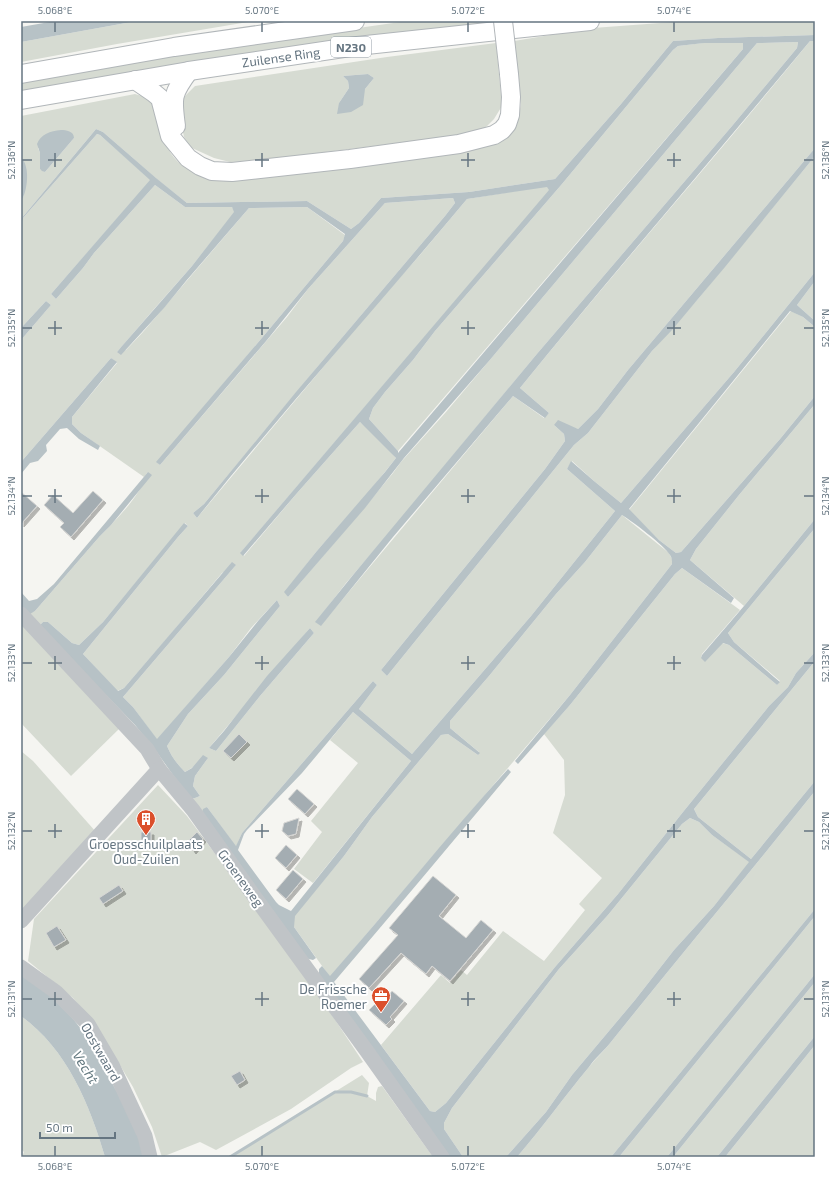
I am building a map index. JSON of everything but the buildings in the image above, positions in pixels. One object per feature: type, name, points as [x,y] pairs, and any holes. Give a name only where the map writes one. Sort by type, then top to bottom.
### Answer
[{"type":"main road","name":"Zuilense Ring","points":[[21,74],[174,47],[355,21]]},
{"type":"main road","points":[[135,80],[154,92],[160,98],[170,136],[181,150],[188,158],[200,166],[212,171],[232,172],[350,159],[471,142],[494,135],[502,130],[507,124],[510,115],[511,97],[503,21]]},
{"type":"main road","name":"Zuilense Ring","points":[[21,100],[189,71],[357,46],[590,21]]},
{"type":"main road","points":[[181,150],[176,125],[174,100],[175,92],[189,71]]},
{"type":"street","name":"Groeneweg","points":[[21,614],[146,749],[159,769],[193,810],[442,1157]]},
{"type":"street","points":[[21,921],[159,769]]},
{"type":"street","name":"Oostwaard","points":[[21,967],[56,992],[88,1024],[112,1065],[145,1136],[150,1157]]},
{"type":"shaded area","points":[[137,21],[254,21],[21,62],[21,42]]},
{"type":"shaded area","points":[[407,21],[494,22],[407,32],[21,96],[21,82],[219,48]]},
{"type":"shaded area","points":[[687,21],[815,21],[815,35],[673,41],[621,104],[555,179],[469,192],[381,198],[359,223],[351,229],[307,201],[187,203],[103,132],[96,129],[21,219],[21,202],[24,195],[23,160],[21,157],[21,116],[135,94],[152,99],[160,130],[168,149],[174,158],[181,165],[196,173],[214,178],[515,126],[521,104],[514,41],[593,28]],"holes":[[[74,138],[45,172],[40,169],[40,153],[38,148]]]},
{"type":"shaded area","points":[[810,41],[815,41],[815,148],[628,370],[598,409],[578,429],[554,425],[564,434],[565,441],[545,469],[381,670],[387,676],[574,445],[588,433],[652,351],[698,299],[815,156],[815,272],[734,372],[621,503],[572,461],[567,469],[615,511],[531,616],[412,754],[359,709],[377,685],[373,681],[242,833],[236,847],[207,807],[202,813],[190,799],[200,796],[193,786],[195,776],[208,758],[185,772],[174,760],[167,746],[188,714],[224,675],[280,606],[277,600],[251,628],[229,657],[157,740],[133,707],[123,697],[236,565],[222,573],[124,688],[117,691],[83,654],[188,526],[185,523],[103,622],[79,645],[72,643],[48,622],[43,622],[40,627],[28,614],[35,611],[128,506],[145,481],[148,472],[144,477],[81,433],[72,424],[72,417],[117,363],[111,358],[21,462],[21,340],[51,305],[46,301],[21,328],[21,229],[23,218],[97,134],[151,180],[51,294],[56,299],[94,253],[155,185],[185,207],[232,207],[235,212],[192,266],[117,352],[126,350],[143,332],[249,208],[307,207],[345,235],[343,241],[157,462],[160,465],[287,317],[308,289],[385,203],[453,198],[455,203],[445,216],[204,504],[193,513],[197,518],[371,310],[467,199],[547,186],[550,190],[241,552],[244,556],[360,422],[378,437],[396,458],[368,493],[316,552],[285,592],[288,597],[757,43],[798,42],[797,48],[732,126],[536,355],[346,583],[316,622],[321,625],[513,396],[544,418],[549,413],[520,388]],"holes":[[[310,628],[314,633],[260,696],[216,751],[209,748]]]},
{"type":"shaded area","points":[[496,43],[502,106],[494,119],[478,132],[255,161],[230,162],[214,158],[192,148],[184,137],[179,112],[184,97],[195,86],[387,57]],"holes":[[[368,74],[374,78],[365,89],[339,103],[349,88],[348,81],[343,76]]]},
{"type":"shaded area","points":[[703,43],[743,43],[743,49],[398,451],[369,419],[373,408],[435,331],[562,184],[673,50],[678,46]]},
{"type":"shaded area","points":[[815,281],[815,321],[797,305]]},
{"type":"shaded area","points":[[791,311],[803,317],[815,327],[815,396],[780,439],[681,552],[676,553],[659,540],[629,510]]},
{"type":"shaded area","points":[[815,404],[815,519],[744,606],[690,560],[696,549],[739,495]]},
{"type":"shaded area","points":[[622,515],[669,553],[672,559],[672,564],[570,695],[330,977],[294,927],[294,916],[344,856],[372,817],[441,735],[448,734],[478,755],[479,752],[450,728],[450,721],[556,594],[585,562]]},
{"type":"shaded area","points":[[815,528],[815,652],[796,673],[788,687],[769,706],[618,894],[555,967],[446,1103],[435,1112],[430,1111],[381,1045],[441,975],[450,983],[461,970],[467,975],[503,931],[544,961],[585,910],[579,904],[602,878],[553,833],[565,795],[564,760],[544,734],[570,705],[675,574],[682,568],[740,610],[702,654],[701,658],[717,649],[722,643],[729,645],[777,685],[780,681],[734,642],[728,633]]},
{"type":"shaded area","points":[[21,619],[122,726],[71,776],[21,723]]},
{"type":"shaded area","points":[[815,661],[815,781],[751,859],[698,817],[694,809]]},
{"type":"shaded area","points":[[353,712],[411,761],[313,883],[294,869],[322,832],[311,821],[358,763],[330,740]]},
{"type":"shaded area","points":[[21,751],[33,761],[96,832],[21,914]]},
{"type":"shaded area","points":[[158,785],[187,816],[306,976],[363,1062],[351,1068],[291,1109],[216,1150],[200,1142],[162,1157],[152,1127],[133,1087],[96,1025],[73,998],[28,961],[34,919]]},
{"type":"shaded area","points":[[815,791],[815,909],[611,1157],[517,1157],[580,1078]]},
{"type":"shaded area","points":[[690,818],[699,822],[712,835],[750,862],[714,906],[674,950],[635,1000],[572,1075],[546,1112],[506,1157],[463,1157],[444,1129],[444,1123],[452,1108],[559,969],[608,915],[682,824]]},
{"type":"shaded area","points":[[815,916],[815,974],[667,1157],[619,1157]]},
{"type":"shaded area","points":[[815,982],[815,1036],[717,1157],[673,1157]]},
{"type":"shaded area","points":[[21,1016],[37,1029],[51,1045],[64,1061],[75,1079],[92,1118],[105,1157],[22,1157],[24,1152],[21,1149]]},
{"type":"shaded area","points":[[815,1045],[815,1157],[725,1157]]},
{"type":"shaded area","points":[[362,1075],[369,1083],[367,1096],[376,1101],[378,1087],[382,1086],[433,1157],[230,1157]]},
{"type":"water","points":[[55,21],[137,21],[21,42],[21,27]]},
{"type":"water","points":[[815,35],[815,41],[810,41],[520,388],[549,413],[545,418],[513,396],[393,537],[321,626],[315,622],[353,575],[536,355],[732,126],[797,48],[798,42],[757,43],[489,361],[404,458],[365,508],[288,597],[284,592],[396,458],[360,422],[243,556],[240,553],[549,190],[547,187],[467,199],[263,437],[197,518],[193,513],[204,504],[296,392],[445,216],[455,203],[453,198],[385,203],[308,289],[267,340],[160,465],[156,462],[343,241],[345,234],[307,207],[249,208],[164,308],[121,355],[117,352],[192,266],[234,212],[232,207],[185,207],[155,185],[94,253],[56,299],[51,294],[150,180],[100,135],[97,134],[23,218],[21,229],[21,219],[96,129],[103,132],[187,203],[307,201],[351,229],[359,223],[381,198],[469,192],[555,179],[621,104],[673,41]],"holes":[[[704,43],[743,43],[743,49],[398,453],[398,451],[369,419],[373,408],[435,331],[562,184],[673,50],[678,46]]]},
{"type":"water","points":[[368,74],[374,78],[365,89],[363,105],[351,112],[337,114],[339,103],[349,88],[348,81],[343,76]]},
{"type":"water","points":[[61,130],[71,132],[74,138],[45,172],[42,171],[40,169],[40,153],[37,144],[43,135]]},
{"type":"water","points":[[815,148],[815,156],[725,267],[672,330],[652,351],[588,433],[574,445],[387,676],[381,670],[545,469],[565,441],[564,434],[554,425],[558,420],[578,429],[598,409],[628,370]]},
{"type":"water","points":[[21,157],[26,167],[27,180],[25,192],[21,202]]},
{"type":"water","points":[[815,272],[815,281],[797,305],[815,321],[815,327],[803,317],[790,311],[629,509],[659,540],[676,553],[681,552],[780,439],[815,396],[815,404],[739,495],[696,549],[690,560],[734,598],[731,603],[682,568],[675,574],[570,705],[518,764],[515,761],[570,695],[672,564],[671,556],[662,546],[622,515],[585,562],[556,594],[450,721],[450,728],[480,753],[478,755],[448,734],[441,735],[372,817],[344,856],[295,916],[294,927],[316,958],[313,960],[305,958],[202,813],[203,809],[207,807],[236,846],[242,833],[373,681],[377,685],[359,709],[412,754],[531,616],[615,511],[567,469],[571,461],[621,503],[734,372]],"holes":[[[353,712],[411,761],[291,911],[279,905],[238,850],[244,834],[302,773]]]},
{"type":"water","points":[[46,301],[51,305],[21,340],[21,328]]},
{"type":"water","points":[[111,358],[117,362],[72,417],[72,424],[81,433],[100,446],[98,450],[79,439],[67,428],[60,429],[46,445],[47,451],[38,461],[30,463],[21,474],[21,462]]},
{"type":"water","points":[[148,472],[152,475],[111,525],[35,611],[30,614],[21,607],[21,592],[29,601],[37,599],[54,584]]},
{"type":"water","points":[[815,519],[815,528],[728,633],[734,642],[780,682],[777,685],[729,645],[723,643],[705,662],[701,658],[702,655]]},
{"type":"water","points":[[184,523],[188,526],[83,654],[118,691],[124,688],[232,562],[236,565],[123,697],[133,707],[157,739],[277,600],[280,606],[224,675],[188,714],[167,746],[174,760],[185,772],[192,768],[203,755],[208,758],[195,776],[193,786],[200,796],[190,799],[156,751],[135,725],[40,627],[43,622],[48,622],[72,643],[79,645],[103,622]]},
{"type":"water","points":[[310,628],[314,633],[260,696],[216,751],[209,748],[267,676]]},
{"type":"water","points":[[815,652],[815,661],[694,809],[698,817],[751,859],[815,781],[815,791],[611,1042],[591,1064],[517,1157],[506,1157],[546,1112],[572,1075],[635,1000],[674,950],[714,906],[749,862],[712,835],[699,822],[690,818],[682,824],[608,915],[559,969],[452,1108],[444,1123],[444,1129],[463,1157],[448,1157],[319,977],[319,969],[322,966],[330,976],[508,769],[511,772],[334,982],[430,1111],[435,1112],[446,1103],[555,967],[618,894],[769,706],[788,687],[796,673]]},
{"type":"water","points":[[815,909],[815,916],[619,1157],[611,1157]]},
{"type":"water","name":"Vecht","points":[[21,972],[45,990],[74,1020],[88,1038],[134,1124],[145,1157],[105,1157],[92,1118],[75,1079],[64,1061],[51,1045],[37,1029],[21,1016]]},
{"type":"water","points":[[815,974],[815,982],[673,1157],[667,1157]]},
{"type":"water","points":[[815,1036],[815,1045],[725,1157],[717,1157]]},
{"type":"waterway","points":[[230,1157],[335,1092],[351,1092],[367,1096]]},
{"type":"place","name":"Groepsschuilplaats Oud-Zuilen","points":[[146,836]]},
{"type":"place","name":"De Frissche Roemer","points":[[381,1013]]}]
